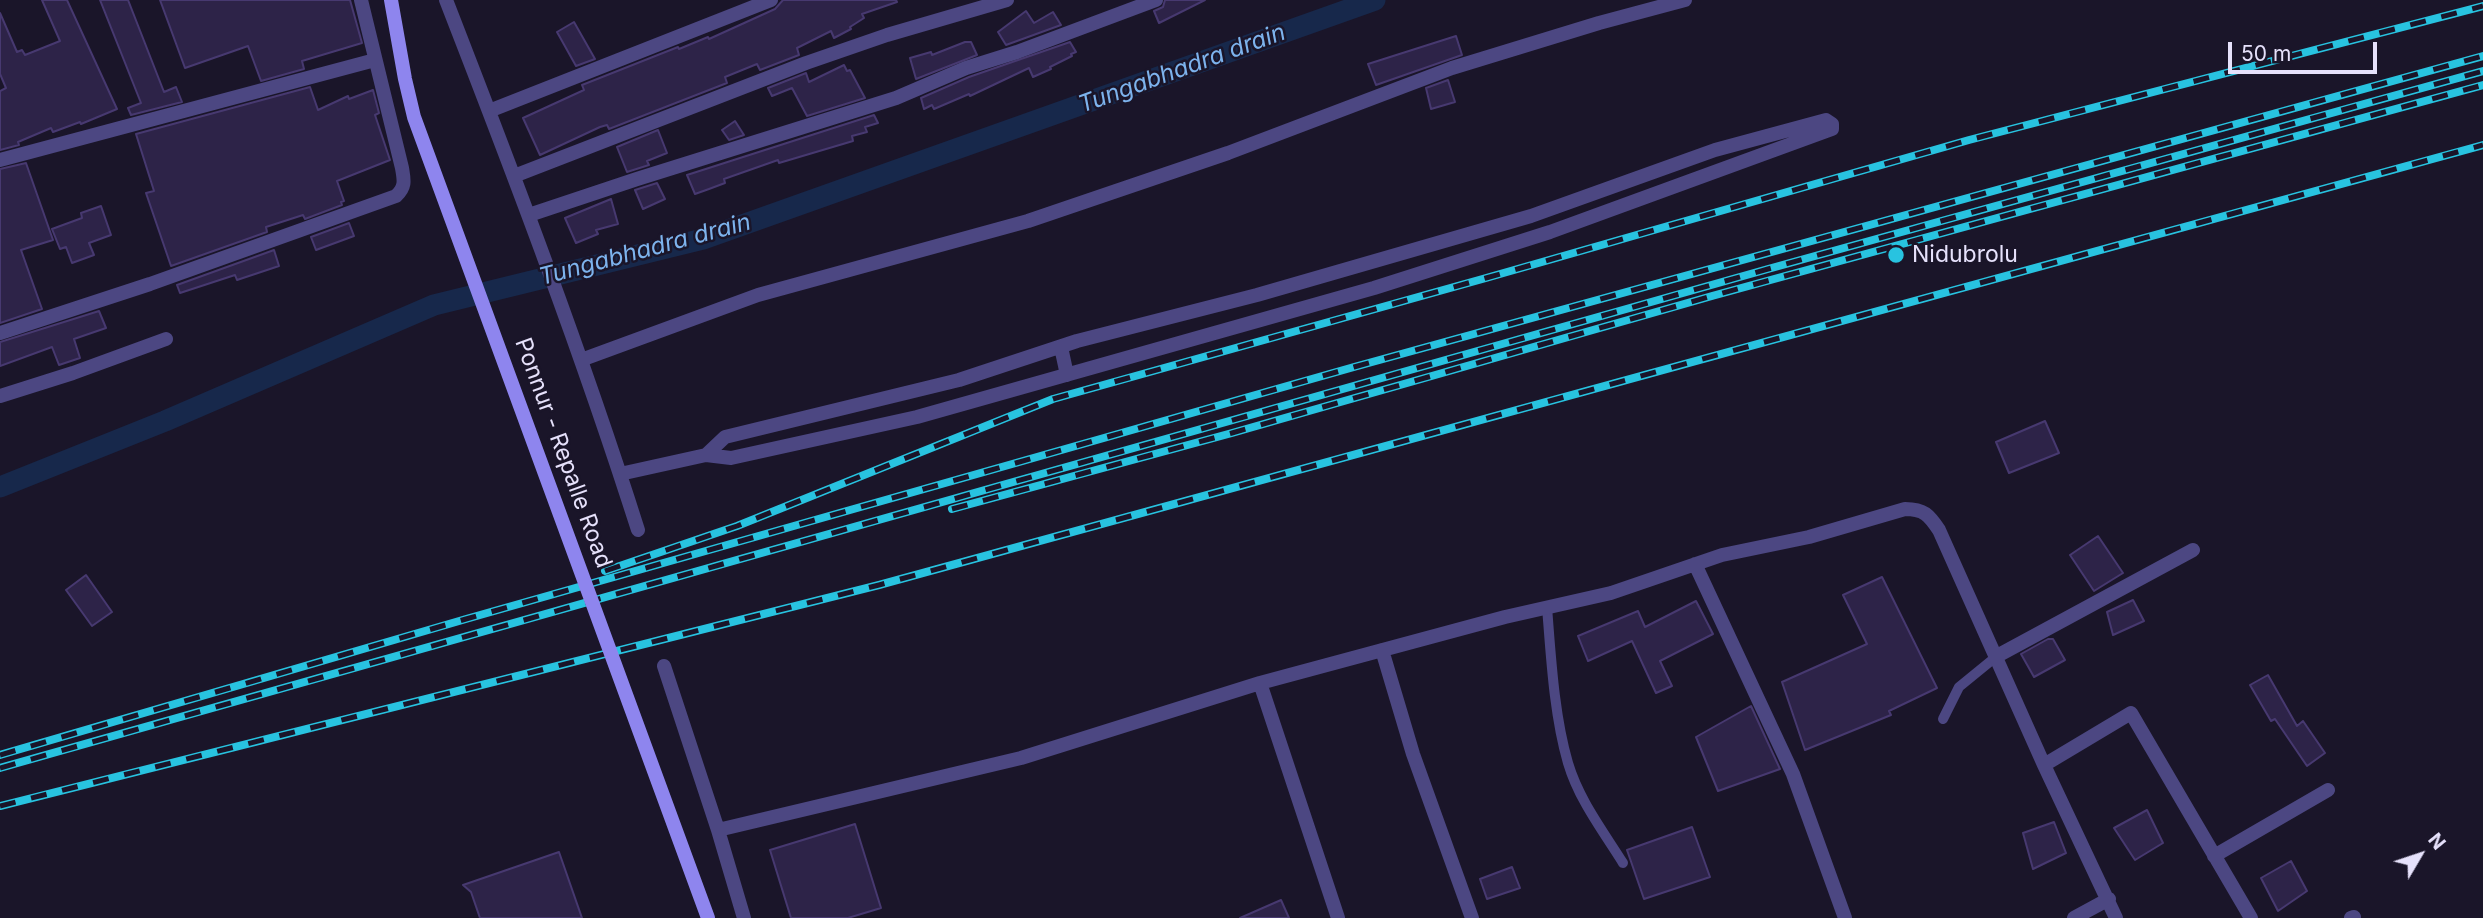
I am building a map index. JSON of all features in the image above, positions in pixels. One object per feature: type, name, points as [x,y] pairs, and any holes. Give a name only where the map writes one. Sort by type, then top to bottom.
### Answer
[{"type":"main road","name":"Ponnur - Repalle Road","points":[[391,0],[414,117],[708,918]]},
{"type":"street","points":[[0,333],[150,284],[396,196],[402,191],[405,184],[360,0]]},
{"type":"street","points":[[446,0],[531,219],[638,530]]},
{"type":"street","points":[[489,111],[771,0]]},
{"type":"street","points":[[514,176],[806,63],[887,35],[1005,0]]},
{"type":"street","points":[[531,219],[637,179],[897,98],[965,68],[1017,52],[1156,0]]},
{"type":"street","points":[[581,359],[758,295],[1028,221],[1228,153],[1452,68],[1598,23],[1685,0]]},
{"type":"street","points":[[0,160],[375,60]]},
{"type":"street","points":[[620,474],[706,455],[731,458],[896,422],[1374,288],[1550,232],[1832,129],[1832,124],[1826,120],[1715,150],[1544,211],[1234,302],[1061,347],[959,380],[725,437],[706,455]]},
{"type":"street","points":[[1544,211],[1550,232]]},
{"type":"street","points":[[1234,302],[1239,326]]},
{"type":"street","points":[[0,396],[166,340]]},
{"type":"street","points":[[1061,347],[1067,374]]},
{"type":"street","points":[[890,397],[896,422]]},
{"type":"street","points":[[718,830],[1021,758],[1260,683],[1382,649],[1611,593],[1722,555],[1809,537],[1905,509],[1919,509],[1929,514],[1939,530],[2043,765],[2116,918]]},
{"type":"street","points":[[1997,656],[2193,550]]},
{"type":"street","points":[[1695,564],[1793,774],[1845,918]]},
{"type":"street","points":[[1382,649],[1413,754],[1472,918]]},
{"type":"street","points":[[664,666],[744,918]]},
{"type":"street","points":[[1260,683],[1338,918]]},
{"type":"street","points":[[2043,765],[2130,713],[2251,918]]},
{"type":"street","points":[[2214,856],[2328,790]]},
{"type":"street","points":[[2074,918],[2109,899]]},
{"type":"lane","points":[[1547,607],[1555,691],[1568,763],[1582,797],[1623,863]]},
{"type":"lane","points":[[1944,719],[1959,687],[1997,656]]},
{"type":"building","points":[[42,0],[67,0],[117,109],[81,124],[80,122],[53,132],[51,128],[18,142],[19,145],[0,150],[0,91],[6,88],[0,74],[0,13],[17,52],[22,50],[25,55],[60,41]]},
{"type":"building","points":[[100,0],[128,0],[164,92],[176,87],[182,102],[131,115],[128,108],[141,103]]},
{"type":"building","points":[[160,0],[350,0],[362,43],[302,61],[304,69],[261,81],[248,46],[185,68]]},
{"type":"building","points":[[783,0],[897,2],[862,14],[864,18],[834,38],[831,31],[797,48],[799,55],[760,70],[757,64],[725,77],[727,83],[609,129],[607,125],[600,127],[540,155],[523,118],[584,90],[582,85],[678,47],[679,49],[708,37],[709,39],[775,9]]},
{"type":"building","points":[[1165,0],[1205,0],[1159,23],[1154,11],[1163,7]]},
{"type":"building","points":[[1026,11],[1034,23],[1053,12],[1061,25],[1006,45],[998,32]]},
{"type":"building","points":[[574,22],[595,59],[576,66],[557,32]]},
{"type":"building","points":[[1456,36],[1462,55],[1376,85],[1368,64]]},
{"type":"building","points":[[971,42],[977,55],[916,79],[910,58],[931,52],[932,55]]},
{"type":"building","points":[[1070,42],[1076,52],[1050,67],[1051,69],[1033,77],[1029,68],[970,96],[969,94],[934,109],[932,105],[924,109],[921,98],[969,77]]},
{"type":"building","points":[[844,65],[847,71],[850,70],[865,98],[807,116],[792,88],[772,96],[768,88],[806,73],[809,82]]},
{"type":"building","points":[[1448,80],[1455,102],[1431,109],[1426,88]]},
{"type":"building","points":[[310,87],[318,110],[348,96],[349,99],[373,90],[379,113],[375,115],[390,160],[337,181],[344,201],[341,202],[342,205],[305,219],[303,215],[266,227],[267,232],[171,266],[146,193],[154,191],[136,134]]},
{"type":"building","points":[[874,115],[878,123],[865,127],[867,132],[852,136],[853,141],[779,163],[778,160],[724,179],[725,183],[695,194],[687,175]]},
{"type":"building","points":[[735,121],[744,135],[729,140],[722,130]]},
{"type":"building","points":[[658,130],[667,153],[647,161],[649,165],[627,172],[617,147]]},
{"type":"building","points":[[26,163],[53,240],[21,250],[42,309],[0,323],[0,169]]},
{"type":"building","points":[[657,183],[665,199],[643,209],[635,190]]},
{"type":"building","points":[[611,199],[618,224],[596,230],[598,234],[576,243],[565,218]]},
{"type":"building","points":[[101,206],[111,235],[89,243],[94,255],[72,263],[66,247],[60,249],[52,229],[82,218],[81,213]]},
{"type":"building","points":[[349,223],[354,236],[316,250],[311,237]]},
{"type":"building","points":[[274,250],[279,266],[237,280],[235,275],[180,293],[177,285]]},
{"type":"building","points":[[99,311],[106,328],[74,339],[80,358],[59,365],[52,347],[0,366],[0,342]]},
{"type":"building","points":[[2045,421],[2059,453],[2009,473],[1996,442]]},
{"type":"building","points":[[2098,536],[2123,573],[2094,591],[2070,555]]},
{"type":"building","points":[[86,575],[112,612],[92,626],[66,590]]},
{"type":"building","points":[[1882,577],[1937,688],[1889,711],[1891,715],[1805,750],[1782,682],[1867,644],[1843,595]]},
{"type":"building","points":[[2133,600],[2144,621],[2113,635],[2107,612]]},
{"type":"building","points":[[1696,601],[1713,634],[1660,661],[1672,686],[1656,693],[1632,641],[1588,661],[1578,636],[1638,611],[1645,627]]},
{"type":"building","points":[[2048,639],[2053,639],[2065,660],[2034,677],[2021,654]]},
{"type":"building","points":[[2268,675],[2297,726],[2303,721],[2325,753],[2307,766],[2275,719],[2271,721],[2250,685]]},
{"type":"building","points":[[1751,706],[1780,769],[1718,791],[1696,737]]},
{"type":"building","points":[[2147,810],[2163,843],[2135,860],[2114,828]]},
{"type":"building","points":[[2054,822],[2066,853],[2033,869],[2023,833]]},
{"type":"building","points":[[855,824],[881,908],[848,918],[791,918],[770,850]]},
{"type":"building","points":[[1692,827],[1710,877],[1644,899],[1627,850]]},
{"type":"building","points":[[559,852],[582,918],[480,918],[471,892],[463,885]]},
{"type":"building","points":[[2291,861],[2307,891],[2278,911],[2261,878]]},
{"type":"building","points":[[1512,867],[1520,888],[1487,899],[1480,879]]},
{"type":"building","points":[[1281,900],[1289,918],[1240,918]]},
{"type":"waterway","name":"Tungabhadra drain","points":[[0,487],[165,421],[434,305],[703,239],[1375,0]]},
{"type":"railway","points":[[605,571],[737,526],[1053,399],[1969,140],[2483,6]]},
{"type":"railway","points":[[0,755],[466,619],[1354,367],[2483,56]]},
{"type":"railway","points":[[0,768],[1768,269],[2483,71]]},
{"type":"railway","points":[[952,509],[1232,433],[1712,296],[2483,85]]},
{"type":"railway","points":[[0,806],[879,585],[2483,145]]},
{"type":"place","name":"Nidubrolu","points":[[1896,255]]}]
